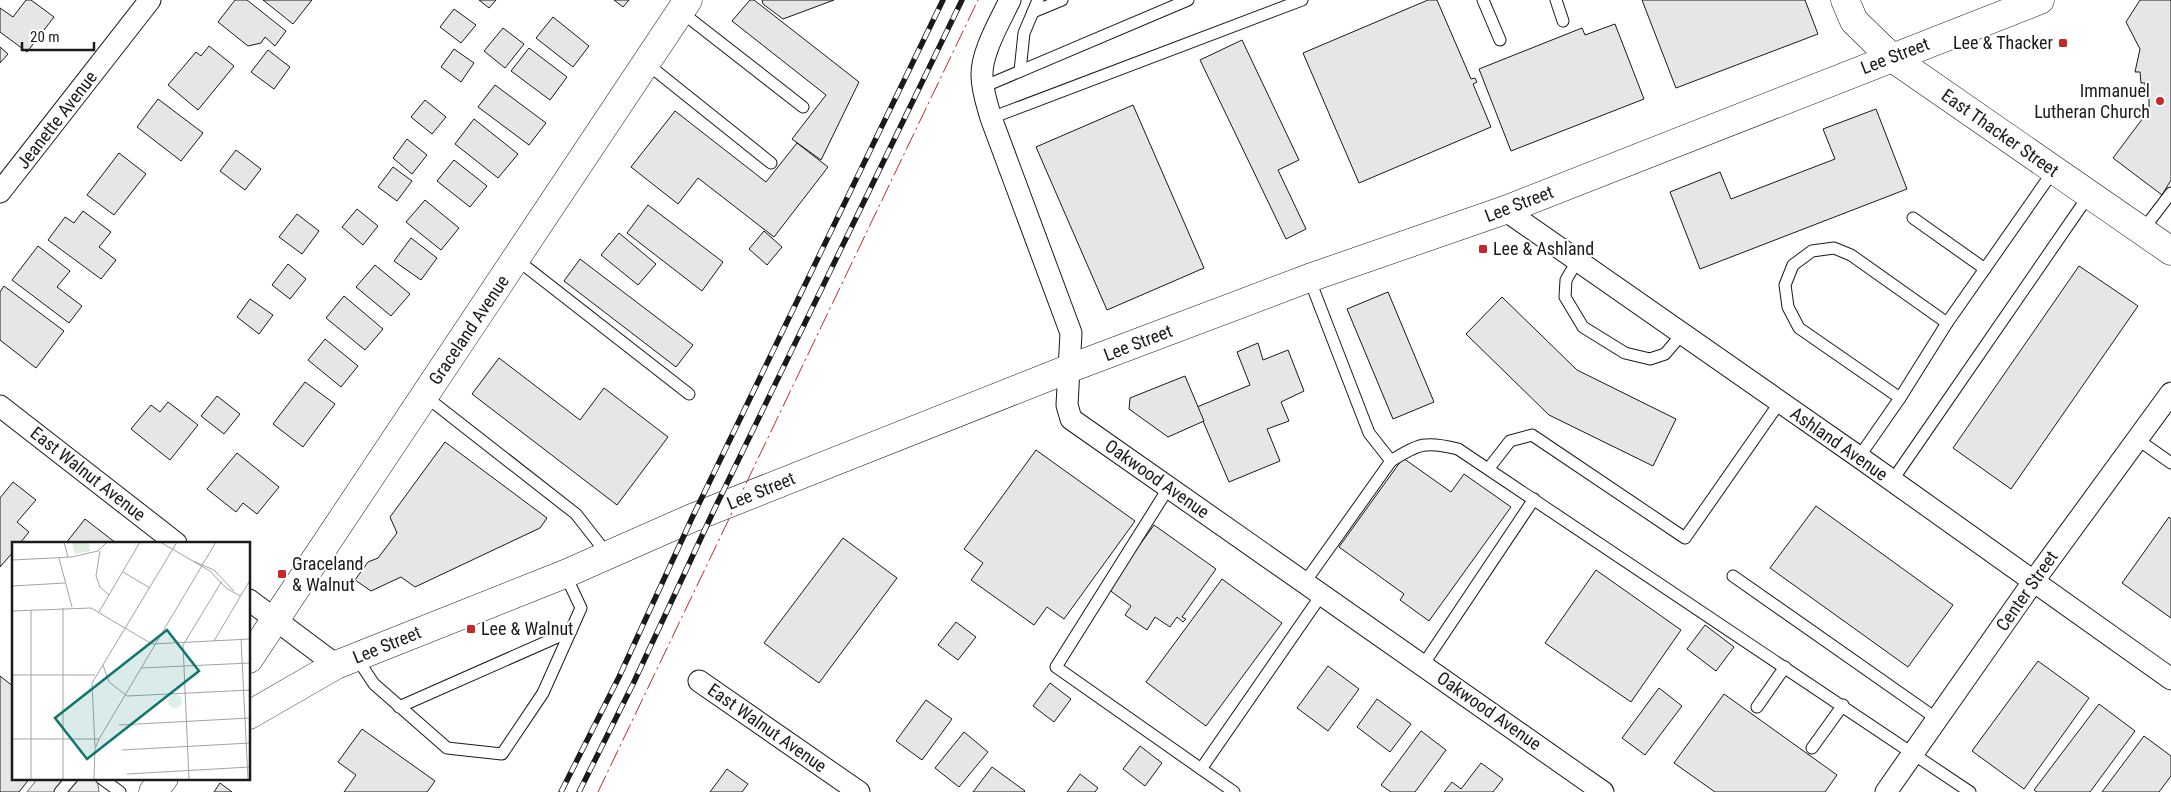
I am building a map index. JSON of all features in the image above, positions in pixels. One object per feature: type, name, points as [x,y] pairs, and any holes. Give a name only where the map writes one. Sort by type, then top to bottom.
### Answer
[{"type":"main road","name":"East Thacker Street","points":[[1845,0],[1854,21],[1891,57],[2171,251]]},
{"type":"main road","name":"Lee Street","points":[[250,715],[346,661],[565,574],[692,518],[1068,369],[1309,278],[1505,210],[2040,0]]},
{"type":"main road","name":"Graceland Avenue","points":[[250,658],[684,6]]},
{"type":"main road","points":[[153,792],[162,780]]},
{"type":"street","name":"Jeanette Avenue","points":[[0,192],[150,0]]},
{"type":"street","name":"Oakwood Avenue","points":[[1010,0],[985,58],[982,74],[983,87],[991,118],[1070,333],[1067,406],[1072,419],[1604,792]]},
{"type":"street","name":"Ashland Avenue","points":[[1505,210],[1892,480],[2171,679]]},
{"type":"street","name":"Center Street","points":[[1886,792],[2033,582],[2171,393]]},
{"type":"street","name":"East Walnut Avenue","points":[[0,406],[175,542]]},
{"type":"street","points":[[250,601],[276,621],[346,661]]},
{"type":"street","name":"East Walnut Avenue","points":[[699,681],[859,792]]},
{"type":"lane","points":[[1020,71],[1024,32],[1038,0]]},
{"type":"lane","points":[[1033,12],[1062,0]]},
{"type":"lane","points":[[983,87],[1188,0]]},
{"type":"lane","points":[[991,118],[1302,0]]},
{"type":"lane","points":[[1483,0],[1500,40]]},
{"type":"lane","points":[[1556,0],[1563,21]]},
{"type":"lane","points":[[684,6],[803,107]]},
{"type":"lane","points":[[646,63],[771,163]]},
{"type":"lane","points":[[1859,457],[1900,398],[1947,323],[2054,170]]},
{"type":"lane","points":[[2142,231],[2171,193]]},
{"type":"lane","points":[[1892,480],[2090,195]]},
{"type":"lane","points":[[1913,218],[1986,269]]},
{"type":"lane","points":[[1900,398],[1799,328],[1788,307],[1785,285],[1793,265],[1812,251],[1834,248],[1851,255],[1947,323]]},
{"type":"lane","points":[[516,259],[689,394]]},
{"type":"lane","points":[[1577,261],[1566,280],[1565,298],[1583,327],[1625,353],[1650,359],[1665,354],[1682,334]]},
{"type":"lane","points":[[1309,278],[1369,433],[1391,461]]},
{"type":"lane","points":[[425,396],[576,514],[608,555]]},
{"type":"lane","points":[[1489,468],[1510,441],[1532,435],[1684,538],[1780,402]]},
{"type":"lane","points":[[2137,439],[2171,463]]},
{"type":"lane","points":[[1202,769],[1391,461],[1410,449],[1434,443],[1458,449],[1489,468],[1970,792]]},
{"type":"lane","points":[[1169,487],[1056,667],[1234,792]]},
{"type":"lane","points":[[1423,665],[1534,499]]},
{"type":"lane","points":[[346,661],[447,748],[502,754],[543,693],[582,608],[565,574]]},
{"type":"lane","points":[[1733,576],[1937,719]]},
{"type":"lane","points":[[399,706],[571,631]]},
{"type":"lane","points":[[1757,707],[1785,667]]},
{"type":"lane","points":[[1812,748],[1843,705]]},
{"type":"lane","points":[[60,792],[70,780]]},
{"type":"lane","points":[[104,780],[120,792]]},
{"type":"shaded area","points":[[36,780],[97,780],[99,792],[27,792]]},
{"type":"building","points":[[26,0],[31,0],[54,17],[27,52],[0,32],[0,8],[13,17]]},
{"type":"building","points":[[235,0],[247,0],[286,31],[275,46],[265,37],[261,43],[248,46],[218,22]]},
{"type":"building","points":[[263,0],[312,0],[293,24]]},
{"type":"building","points":[[479,0],[496,0],[489,8]]},
{"type":"building","points":[[614,0],[629,0],[623,7]]},
{"type":"building","points":[[750,0],[754,0],[859,82],[821,160],[792,139],[826,95],[732,21]]},
{"type":"building","points":[[762,0],[834,0],[783,19],[763,4]]},
{"type":"building","points":[[1428,0],[1437,0],[1471,79],[1475,78],[1477,82],[1473,84],[1491,127],[1359,183],[1303,53]]},
{"type":"building","points":[[1642,0],[1805,0],[1818,34],[1676,88]]},
{"type":"building","name":"Immanuel Lutheran Church","points":[[2140,0],[2171,0],[2171,180],[2162,195],[2113,158],[2149,110],[2149,93],[2145,92],[2145,83],[2141,83],[2140,72],[2135,72],[2140,49],[2126,22]]},
{"type":"building","points":[[454,9],[476,25],[461,43],[440,27]]},
{"type":"building","points":[[553,17],[589,46],[573,67],[536,38]]},
{"type":"building","points":[[1615,24],[1644,99],[1511,151],[1479,69],[1582,28],[1585,35]]},
{"type":"building","points":[[503,28],[524,44],[505,68],[484,51]]},
{"type":"building","points":[[1242,40],[1299,160],[1278,170],[1306,229],[1286,239],[1200,60]]},
{"type":"building","points":[[209,46],[234,66],[198,110],[168,85],[196,52],[201,56]]},
{"type":"building","points":[[0,47],[8,54],[0,63]]},
{"type":"building","points":[[529,48],[567,77],[550,100],[511,71]]},
{"type":"building","points":[[454,49],[474,63],[461,82],[441,67]]},
{"type":"building","points":[[268,50],[290,67],[274,89],[251,72]]},
{"type":"building","points":[[495,85],[546,123],[529,145],[478,107]]},
{"type":"building","points":[[158,99],[203,133],[181,161],[137,127]]},
{"type":"building","points":[[425,100],[446,117],[432,134],[411,117]]},
{"type":"building","points":[[1133,105],[1204,268],[1107,310],[1036,147]]},
{"type":"building","points":[[1876,109],[1907,189],[1700,269],[1670,192],[1720,172],[1731,199],[1835,159],[1823,129]]},
{"type":"building","points":[[675,111],[766,182],[797,143],[828,167],[774,237],[698,178],[678,204],[631,167]]},
{"type":"building","points":[[474,119],[518,154],[498,178],[455,144]]},
{"type":"building","points":[[407,139],[427,155],[412,174],[393,158]]},
{"type":"building","points":[[236,150],[261,169],[245,190],[220,171]]},
{"type":"building","points":[[119,153],[146,174],[114,215],[87,195]]},
{"type":"building","points":[[454,160],[487,186],[470,207],[437,181]]},
{"type":"building","points":[[393,167],[412,181],[397,201],[378,187]]},
{"type":"building","points":[[425,200],[459,228],[441,250],[406,222]]},
{"type":"building","points":[[648,205],[723,262],[702,291],[627,233]]},
{"type":"building","points":[[357,209],[378,226],[363,245],[342,227]]},
{"type":"building","points":[[83,211],[111,232],[99,247],[116,260],[101,279],[48,240],[65,217],[74,223]]},
{"type":"building","points":[[297,214],[319,231],[302,254],[279,237]]},
{"type":"building","points":[[764,231],[782,247],[767,265],[749,249]]},
{"type":"building","points":[[619,233],[656,264],[638,285],[601,255]]},
{"type":"building","points":[[411,238],[437,258],[421,280],[394,261]]},
{"type":"building","points":[[38,246],[70,271],[57,287],[82,306],[69,323],[12,280]]},
{"type":"building","points":[[580,259],[693,345],[676,367],[564,281]]},
{"type":"building","points":[[288,264],[306,279],[290,299],[272,285]]},
{"type":"building","points":[[375,265],[410,294],[391,316],[356,287]]},
{"type":"building","points":[[2079,266],[2138,306],[2011,489],[1953,448]]},
{"type":"building","points":[[4,286],[64,331],[36,368],[0,340],[0,292]]},
{"type":"building","points":[[1388,292],[1434,402],[1393,419],[1347,309]]},
{"type":"building","points":[[344,296],[383,329],[365,350],[326,318]]},
{"type":"building","points":[[1502,297],[1577,370],[1676,419],[1653,466],[1549,415],[1466,334]]},
{"type":"building","points":[[250,299],[273,315],[259,334],[237,317]]},
{"type":"building","points":[[325,339],[358,366],[341,387],[308,360]]},
{"type":"building","points":[[1258,343],[1263,360],[1288,350],[1304,391],[1281,402],[1289,421],[1267,429],[1280,461],[1229,482],[1197,407],[1250,385],[1237,352]]},
{"type":"building","points":[[499,358],[580,420],[604,388],[668,437],[617,505],[472,394]]},
{"type":"building","points":[[1185,376],[1204,421],[1168,437],[1129,409],[1130,398]]},
{"type":"building","points":[[305,382],[335,404],[303,447],[273,424]]},
{"type":"building","points":[[217,396],[240,414],[224,434],[201,416]]},
{"type":"building","points":[[168,402],[198,425],[170,460],[131,429],[151,405],[160,412]]},
{"type":"building","points":[[445,442],[547,518],[540,528],[415,587],[401,577],[371,591],[355,580],[368,562],[378,558],[397,533],[390,517]]},
{"type":"building","points":[[1036,450],[1135,521],[1064,619],[1047,607],[1034,625],[971,580],[983,563],[964,549]]},
{"type":"building","points":[[237,453],[279,487],[257,514],[243,503],[236,512],[207,489]]},
{"type":"building","points":[[1403,458],[1451,492],[1464,474],[1511,507],[1429,621],[1400,600],[1404,594],[1339,547]]},
{"type":"building","points":[[13,482],[36,500],[17,522],[29,532],[21,542],[12,542],[12,553],[0,567],[0,498]]},
{"type":"building","points":[[1816,506],[1953,605],[1908,667],[1770,568]]},
{"type":"building","points":[[2169,517],[2171,519],[2171,618],[2122,583]]},
{"type":"building","points":[[85,519],[115,542],[67,542]]},
{"type":"building","points":[[1154,525],[1216,569],[1182,617],[1186,619],[1183,622],[1177,617],[1170,627],[1155,617],[1147,630],[1125,615],[1131,606],[1108,589]]},
{"type":"building","points":[[843,538],[897,578],[819,683],[764,643]]},
{"type":"building","points":[[1596,570],[1681,630],[1631,702],[1545,643]]},
{"type":"building","points":[[1222,579],[1282,623],[1206,726],[1146,682]]},
{"type":"building","points":[[956,622],[976,637],[958,660],[938,645]]},
{"type":"building","points":[[1705,625],[1734,647],[1716,671],[1687,649]]},
{"type":"building","points":[[2038,661],[2089,698],[2024,789],[1972,751]]},
{"type":"building","points":[[1328,666],[1359,689],[1328,731],[1297,708]]},
{"type":"building","points":[[0,676],[12,685],[12,780],[28,780],[19,792],[0,792]]},
{"type":"building","points":[[1050,683],[1071,699],[1054,722],[1033,706]]},
{"type":"building","points":[[1659,688],[1682,706],[1645,755],[1622,738]]},
{"type":"building","points":[[1724,694],[1837,775],[1825,792],[1715,792],[1674,763]]},
{"type":"building","points":[[1377,699],[1411,724],[1390,752],[1357,727]]},
{"type":"building","points":[[926,700],[952,719],[922,760],[896,741]]},
{"type":"building","points":[[2099,704],[2135,731],[2090,792],[2037,792],[2034,790]]},
{"type":"building","points":[[362,729],[435,781],[427,792],[344,792],[356,775],[338,762]]},
{"type":"building","points":[[1421,731],[1446,750],[1415,792],[1391,792],[1381,785]]},
{"type":"building","points":[[964,732],[988,752],[959,787],[935,768]]},
{"type":"building","points":[[2144,736],[2171,756],[2171,776],[2159,792],[2102,792]]},
{"type":"building","points":[[1140,746],[1162,763],[1145,786],[1123,769]]},
{"type":"building","points":[[1481,763],[1503,779],[1493,792],[1444,792],[1452,782],[1461,789]]},
{"type":"building","points":[[992,767],[1025,791],[973,792]]},
{"type":"building","points":[[727,769],[748,784],[742,792],[710,792]]},
{"type":"building","points":[[1080,774],[1098,788],[1095,792],[1067,792]]},
{"type":"building","points":[[220,783],[232,792],[214,792]]},
{"type":"railway","points":[[561,792],[619,677],[692,518],[943,0]]},
{"type":"railway","points":[[579,792],[633,684],[714,510],[962,0]]},
{"type":"power","points":[[598,792],[978,0]]},
{"type":"place","name":"Lee & Thacker","points":[[2063,43]]},
{"type":"place","name":"Immanuel Lutheran Church","points":[[2160,101]]},
{"type":"place","name":"Lee & Ashland","points":[[1483,249]]},
{"type":"place","name":"Graceland & Walnut","points":[[282,574]]},
{"type":"place","name":"Lee & Walnut","points":[[471,629]]}]
